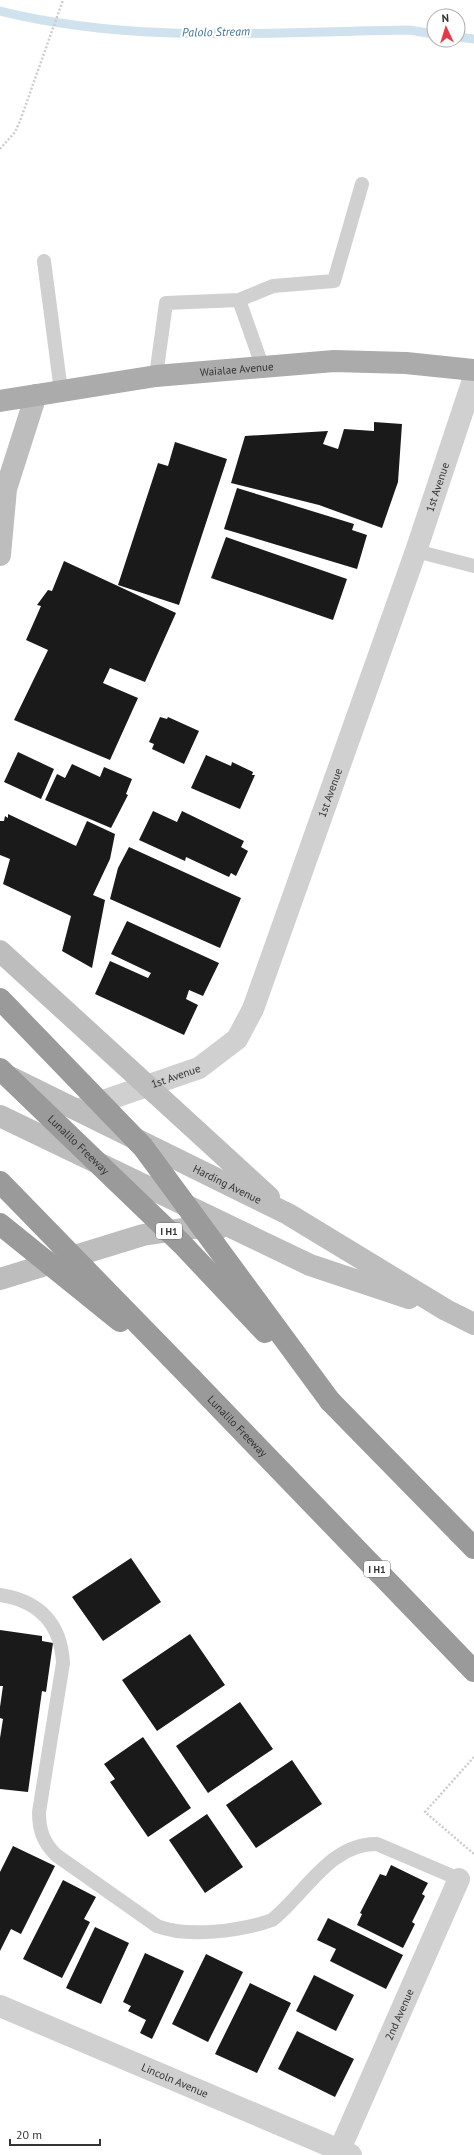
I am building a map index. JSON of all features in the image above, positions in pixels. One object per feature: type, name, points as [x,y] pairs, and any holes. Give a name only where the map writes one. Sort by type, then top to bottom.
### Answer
[{"type":"highway","points":[[0,999],[144,1146],[330,1401]]},
{"type":"highway","name":"Lunalilo Freeway","points":[[0,1069],[182,1244],[330,1401],[474,1548]]},
{"type":"highway","name":"Lunalilo Freeway","points":[[0,1182],[279,1468],[474,1671]]},
{"type":"highway","points":[[0,1224],[191,1378]]},
{"type":"main road","name":"Waialae Avenue","points":[[0,402],[156,376],[348,361],[406,362],[474,370]]},
{"type":"street","name":"1st Avenue","points":[[77,1110],[199,1068],[237,1039],[253,1009],[416,551],[474,377]]},
{"type":"street","points":[[0,555],[6,489],[36,395]]},
{"type":"street","points":[[0,951],[288,1214]]},
{"type":"street","name":"Harding Avenue","points":[[0,1072],[288,1214],[446,1310],[474,1324]]},
{"type":"street","name":"Harding Avenue","points":[[0,1116],[310,1265],[446,1310]]},
{"type":"street","points":[[0,1279],[143,1234],[188,1228],[231,1228]]},
{"type":"street","name":"2nd Avenue","points":[[345,2152],[459,1879]]},
{"type":"street","name":"Lincoln Avenue","points":[[0,2006],[345,2152]]},
{"type":"lane","points":[[156,376],[166,303],[239,300],[273,286],[334,281],[362,184]]},
{"type":"lane","points":[[44,261],[61,391]]},
{"type":"lane","points":[[239,300],[263,368]]},
{"type":"lane","points":[[416,551],[474,566]]},
{"type":"lane","points":[[0,1595],[28,1602],[38,1609],[58,1633],[62,1647],[63,1663],[39,1812],[39,1827],[42,1837],[48,1847],[56,1855],[157,1926],[171,1931],[199,1932],[261,1924],[272,1920],[344,1851],[366,1844],[377,1844],[459,1879]]},
{"type":"path","points":[[0,149],[15,132],[63,0]]},
{"type":"path","points":[[474,1757],[425,1812],[474,1854]]},
{"type":"building","points":[[374,422],[402,424],[398,482],[382,528],[319,505],[231,483],[245,436],[328,431],[323,444],[338,449],[344,429],[374,431]]},
{"type":"building","points":[[175,442],[227,459],[179,605],[118,585],[158,463],[168,466]]},
{"type":"building","points":[[237,488],[354,524],[352,530],[367,535],[357,569],[224,529]]},
{"type":"building","points":[[226,537],[347,579],[333,620],[211,578]]},
{"type":"building","points":[[64,561],[176,613],[145,682],[110,668],[103,683],[138,698],[110,760],[14,720],[48,650],[26,640],[41,606],[37,605],[48,590],[52,591]]},
{"type":"building","points":[[160,717],[167,719],[168,717],[199,731],[184,764],[152,749],[154,744],[149,742]]},
{"type":"building","points":[[18,752],[54,769],[41,799],[4,782]]},
{"type":"building","points":[[206,755],[231,766],[232,762],[253,772],[252,775],[255,775],[240,809],[191,788]]},
{"type":"building","points":[[72,764],[100,777],[104,767],[132,779],[126,794],[128,795],[111,828],[45,800],[57,774],[65,778]]},
{"type":"building","points":[[153,811],[177,822],[182,811],[244,841],[241,847],[248,851],[236,876],[231,873],[229,877],[186,857],[185,861],[139,840]]},
{"type":"building","points":[[8,814],[76,846],[87,821],[115,834],[110,859],[93,895],[105,900],[92,968],[62,951],[71,916],[3,884],[10,859],[0,855],[0,821],[4,821],[5,816],[8,818]]},
{"type":"building","points":[[129,847],[241,898],[220,948],[110,899],[118,868]]},
{"type":"building","points":[[127,921],[219,963],[203,996],[189,990],[186,999],[198,1005],[184,1035],[95,994],[110,961],[148,978],[151,973],[111,954]]},
{"type":"building","points":[[131,1558],[161,1602],[103,1641],[72,1597]]},
{"type":"building","points":[[0,1630],[42,1636],[42,1641],[53,1643],[46,1692],[42,1691],[28,1792],[0,1789],[0,1738],[3,1719],[0,1718],[0,1707],[3,1686],[0,1686]]},
{"type":"building","points":[[190,1634],[225,1685],[157,1731],[122,1680]]},
{"type":"building","points":[[240,1702],[273,1749],[208,1793],[176,1746]]},
{"type":"building","points":[[143,1737],[191,1808],[148,1837],[110,1782],[115,1779],[104,1764]]},
{"type":"building","points":[[292,1760],[322,1804],[256,1848],[226,1805]]},
{"type":"building","points":[[207,1814],[243,1867],[205,1893],[169,1840]]},
{"type":"building","points":[[13,1846],[55,1866],[21,1934],[11,1929],[0,1951],[0,1872]]},
{"type":"building","points":[[391,1865],[428,1883],[422,1894],[425,1896],[412,1922],[415,1924],[403,1948],[357,1925],[362,1914],[360,1913],[380,1874],[386,1876]]},
{"type":"building","points":[[63,1880],[96,1897],[84,1919],[90,1922],[62,1978],[23,1959]]},
{"type":"building","points":[[328,1918],[403,1955],[386,1989],[330,1961],[336,1949],[317,1940]]},
{"type":"building","points":[[95,1927],[129,1943],[101,2004],[66,1988]]},
{"type":"building","points":[[145,1953],[184,1971],[152,2039],[140,2033],[146,2020],[128,2011],[131,2006],[123,2002]]},
{"type":"building","points":[[206,1954],[243,1972],[208,2042],[172,2024]]},
{"type":"building","points":[[314,1975],[354,1995],[336,2031],[296,2011]]},
{"type":"building","points":[[250,1983],[291,2003],[257,2073],[215,2054]]},
{"type":"building","points":[[297,2031],[354,2059],[335,2097],[278,2069]]},
{"type":"waterway","name":"Palolo Stream","points":[[0,11],[50,21],[101,28],[152,32],[255,34],[409,30],[426,33]]},
{"type":"waterway","name":"Palolo Stream","points":[[466,38],[474,39]]}]
